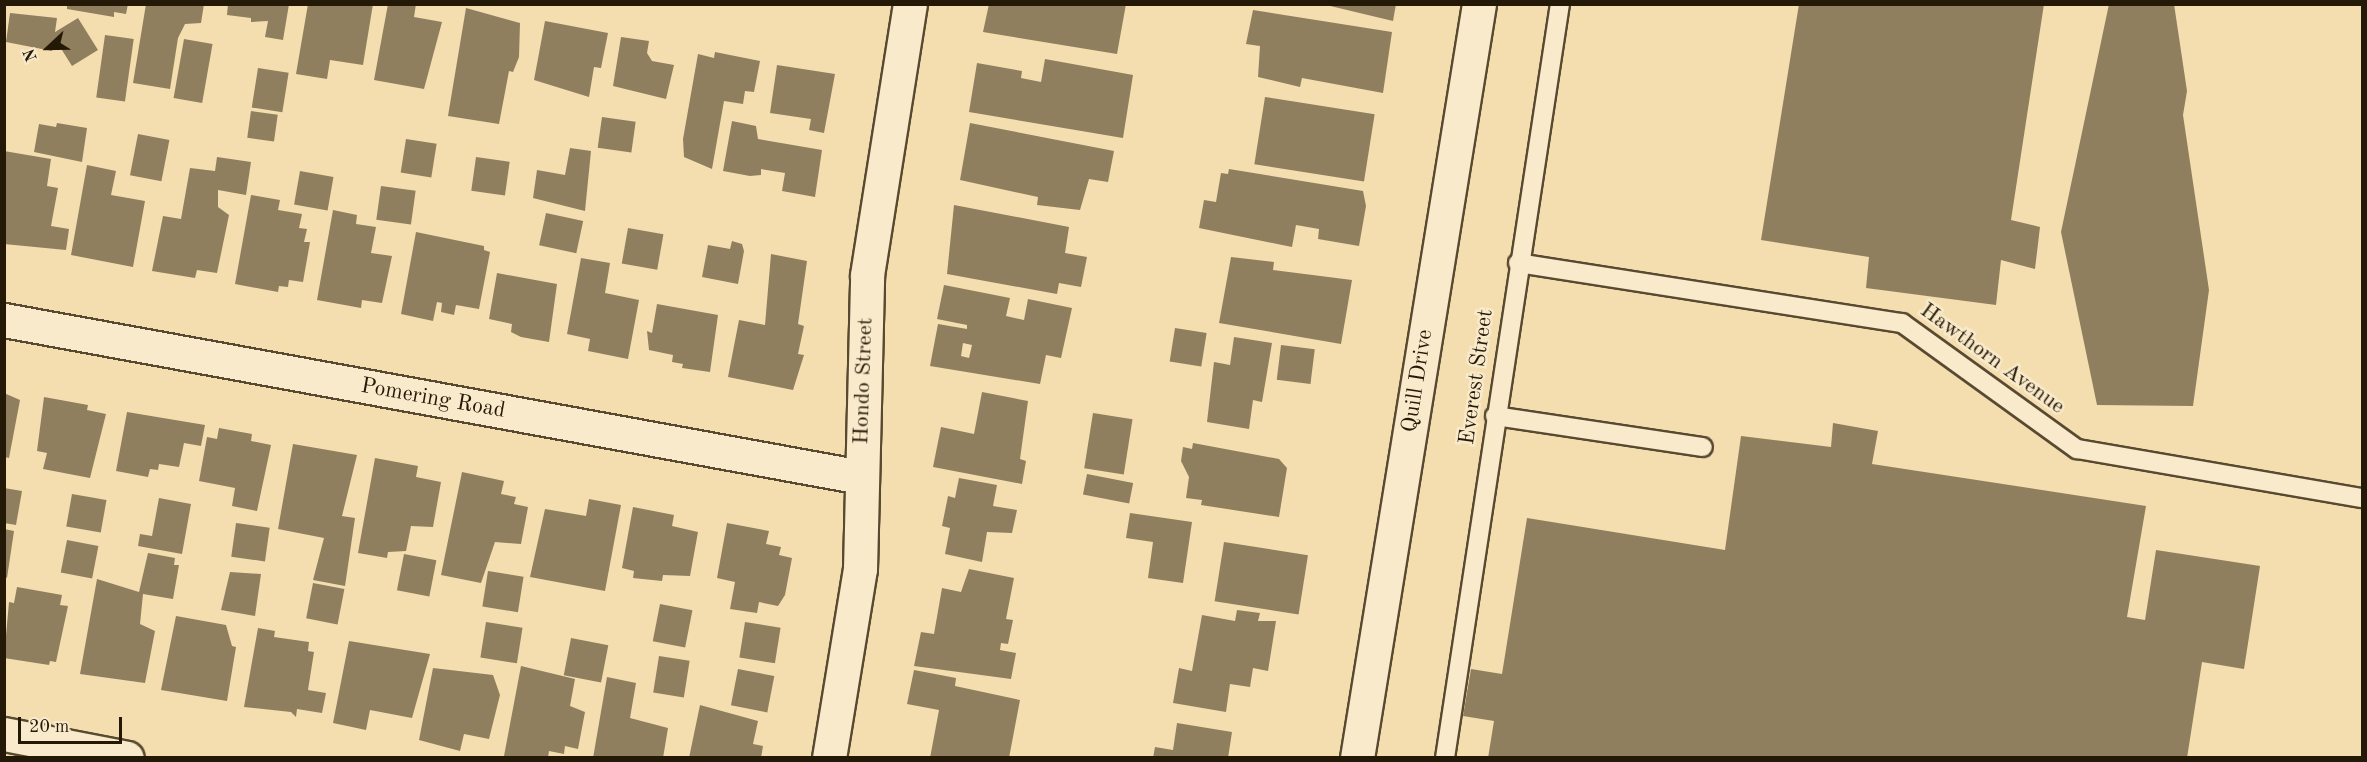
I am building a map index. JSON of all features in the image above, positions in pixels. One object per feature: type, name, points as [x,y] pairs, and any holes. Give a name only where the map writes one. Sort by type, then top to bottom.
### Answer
[{"type":"street","name":"Hondo Street","points":[[829,758],[860,569],[867,275],[910,4]]},
{"type":"street","name":"Quill Drive","points":[[1357,758],[1479,4]]},
{"type":"street","name":"Pomering Road","points":[[4,320],[861,477]]},
{"type":"street","points":[[4,734],[127,758]]},
{"type":"lane","name":"Everest Street","points":[[1445,758],[1518,262],[1560,4]]},
{"type":"lane","name":"Hawthorn Avenue","points":[[1518,262],[1902,323],[2077,449],[2362,498]]},
{"type":"lane","points":[[1495,416],[1703,447]]},
{"type":"building","points":[[67,4],[128,4],[126,14],[114,12],[114,17],[67,9]]},
{"type":"building","points":[[146,4],[204,4],[201,23],[185,24],[178,38],[170,89],[133,83]]},
{"type":"building","points":[[228,4],[289,4],[283,40],[265,37],[268,21],[251,22],[251,18],[227,15]]},
{"type":"building","points":[[308,4],[373,4],[363,65],[330,60],[327,79],[296,74]]},
{"type":"building","points":[[388,4],[416,4],[414,17],[442,22],[424,89],[374,80]]},
{"type":"building","points":[[989,4],[1126,4],[1117,54],[983,32]]},
{"type":"building","points":[[1322,4],[1396,4],[1393,21]]},
{"type":"building","points":[[1799,4],[2044,4],[2011,220],[2040,227],[2035,269],[2001,260],[1996,305],[1866,288],[1869,257],[1761,240]]},
{"type":"building","points":[[2109,4],[2174,4],[2187,91],[2183,115],[2209,290],[2193,406],[2097,405],[2061,232]]},
{"type":"building","points":[[466,8],[520,23],[519,57],[513,72],[509,71],[499,124],[448,116]]},
{"type":"building","points":[[1253,10],[1392,32],[1383,93],[1302,78],[1300,87],[1258,77],[1260,46],[1246,44]]},
{"type":"building","points":[[10,13],[57,18],[55,32],[78,18],[98,50],[72,66],[55,39],[52,51],[6,42]]},
{"type":"building","points":[[545,21],[608,33],[601,68],[594,67],[589,97],[534,80]]},
{"type":"building","points":[[105,35],[134,39],[125,101],[96,97]]},
{"type":"building","points":[[621,37],[649,41],[647,53],[652,61],[674,65],[666,99],[613,86]]},
{"type":"building","points":[[184,39],[213,44],[202,103],[174,98]]},
{"type":"building","points":[[715,52],[760,61],[754,92],[745,91],[743,104],[724,101],[712,169],[684,157],[683,139],[698,54],[714,58]]},
{"type":"building","points":[[1045,59],[1133,75],[1123,138],[969,112],[977,63],[1022,71],[1021,78],[1041,82]]},
{"type":"building","points":[[777,65],[835,74],[824,133],[809,130],[811,119],[770,113]]},
{"type":"building","points":[[258,68],[289,73],[282,112],[252,108]]},
{"type":"building","points":[[1265,97],[1375,114],[1364,182],[1254,164]]},
{"type":"building","points":[[251,111],[278,115],[274,141],[247,138]]},
{"type":"building","points":[[602,117],[636,122],[631,152],[598,148]]},
{"type":"building","points":[[732,121],[756,126],[758,139],[822,150],[815,197],[782,191],[785,173],[761,169],[761,175],[750,176],[723,171]]},
{"type":"building","points":[[57,123],[87,128],[82,162],[34,152],[39,124],[56,127]]},
{"type":"building","points":[[970,123],[1114,151],[1108,182],[1089,179],[1080,210],[1037,205],[1038,197],[960,180]]},
{"type":"building","points":[[138,134],[169,140],[161,181],[130,175]]},
{"type":"building","points":[[406,139],[437,144],[431,177],[401,173]]},
{"type":"building","points":[[570,148],[591,151],[585,211],[533,198],[537,170],[565,175]]},
{"type":"building","points":[[4,151],[51,159],[47,186],[58,188],[51,226],[69,229],[66,250],[4,244]]},
{"type":"building","points":[[217,157],[251,162],[246,195],[218,190],[218,207],[229,215],[217,273],[197,270],[195,278],[152,271],[163,216],[181,219],[190,168],[215,171]]},
{"type":"building","points":[[476,157],[510,162],[505,195],[471,191]]},
{"type":"building","points":[[87,165],[116,171],[111,195],[145,201],[133,267],[71,255]]},
{"type":"building","points":[[1229,169],[1363,191],[1366,206],[1359,246],[1318,239],[1319,229],[1296,225],[1292,247],[1199,228],[1204,200],[1216,202],[1221,173],[1228,174]]},
{"type":"building","points":[[300,171],[333,177],[328,210],[294,204]]},
{"type":"building","points":[[381,186],[416,191],[411,225],[376,220]]},
{"type":"building","points":[[251,195],[280,200],[278,210],[302,214],[299,228],[307,229],[304,242],[310,242],[303,282],[289,280],[288,287],[279,286],[278,292],[235,284]]},
{"type":"building","points":[[954,205],[1069,227],[1065,253],[1087,257],[1081,287],[1059,283],[1057,294],[947,274]]},
{"type":"building","points":[[333,210],[357,215],[356,224],[376,227],[371,253],[392,256],[382,303],[362,300],[361,308],[317,300]]},
{"type":"building","points":[[546,213],[583,221],[576,253],[539,245]]},
{"type":"building","points":[[628,228],[663,234],[657,270],[622,263]]},
{"type":"building","points":[[416,232],[484,246],[484,250],[490,252],[479,309],[456,305],[454,315],[441,312],[442,303],[437,302],[433,321],[401,314]]},
{"type":"building","points":[[732,241],[742,244],[744,251],[738,284],[702,277],[708,245],[730,249]]},
{"type":"building","points":[[771,254],[807,261],[798,324],[804,326],[798,354],[804,355],[793,390],[728,377],[739,320],[765,325]]},
{"type":"building","points":[[1231,257],[1274,262],[1273,270],[1352,280],[1341,344],[1219,323]]},
{"type":"building","points":[[581,258],[610,263],[605,293],[639,300],[628,359],[588,351],[590,339],[567,334]]},
{"type":"building","points":[[497,273],[557,284],[549,342],[521,337],[511,332],[512,324],[489,319]]},
{"type":"building","points":[[944,285],[1010,298],[1006,316],[1024,320],[1028,299],[1072,308],[1061,358],[1046,355],[1040,384],[930,366],[938,324],[967,329],[967,325],[937,319]],"holes":[[[963,343],[972,345],[969,358],[961,356]]]},
{"type":"building","points":[[657,304],[718,315],[710,372],[682,368],[683,364],[672,362],[673,355],[649,350],[647,331],[652,333]]},
{"type":"building","points":[[1175,328],[1207,333],[1201,367],[1170,362]]},
{"type":"building","points":[[1234,337],[1272,343],[1262,402],[1253,400],[1249,429],[1207,422],[1214,362],[1230,365]]},
{"type":"building","points":[[1281,345],[1315,349],[1310,384],[1277,380]]},
{"type":"building","points":[[982,392],[1028,401],[1020,459],[1026,461],[1022,484],[933,467],[941,427],[974,434]]},
{"type":"building","points":[[4,393],[20,400],[9,458],[4,457]]},
{"type":"building","points":[[44,397],[88,405],[87,410],[106,414],[90,478],[43,469],[47,453],[37,451]]},
{"type":"building","points":[[127,412],[205,425],[201,446],[184,443],[179,467],[159,464],[158,470],[150,469],[148,477],[116,471]]},
{"type":"building","points":[[1093,413],[1133,419],[1124,475],[1084,468]]},
{"type":"building","points":[[1833,423],[1878,431],[1872,464],[2146,506],[2127,617],[2145,620],[2156,550],[2260,566],[2244,669],[2202,662],[2187,758],[1488,758],[1494,721],[1463,716],[1471,669],[1502,674],[1527,518],[1725,550],[1741,436],[1831,447]]},
{"type":"building","points":[[219,428],[252,434],[251,441],[271,445],[257,511],[232,506],[235,488],[199,481],[207,437],[217,439]]},
{"type":"building","points":[[1193,443],[1279,459],[1287,468],[1279,517],[1201,505],[1202,500],[1186,498],[1189,477],[1181,461],[1183,447],[1192,449]]},
{"type":"building","points":[[293,444],[357,455],[342,516],[355,518],[345,586],[313,580],[324,538],[278,529]]},
{"type":"building","points":[[375,458],[418,466],[416,477],[441,482],[433,527],[411,526],[406,551],[388,552],[387,558],[358,553]]},
{"type":"building","points":[[462,472],[504,481],[501,494],[516,497],[514,504],[528,507],[521,544],[495,542],[481,583],[441,575]]},
{"type":"building","points":[[1087,474],[1133,483],[1129,504],[1083,495]]},
{"type":"building","points":[[959,478],[997,485],[993,506],[1017,510],[1012,533],[987,532],[982,562],[945,554],[950,528],[942,526],[948,496],[955,498]]},
{"type":"building","points":[[4,488],[22,491],[16,525],[4,523]]},
{"type":"building","points":[[72,494],[106,500],[101,533],[66,526]]},
{"type":"building","points":[[159,498],[191,504],[182,554],[138,546],[140,534],[152,536]]},
{"type":"building","points":[[589,499],[621,505],[605,591],[530,577],[545,509],[586,516]]},
{"type":"building","points":[[633,507],[674,515],[672,526],[698,532],[690,576],[663,575],[662,581],[633,578],[634,571],[622,568]]},
{"type":"building","points":[[1130,513],[1192,522],[1183,583],[1148,578],[1153,542],[1126,538]]},
{"type":"building","points":[[236,523],[270,528],[265,561],[231,557]]},
{"type":"building","points":[[727,523],[769,531],[766,544],[781,547],[779,555],[792,558],[785,595],[778,606],[759,602],[757,613],[730,609],[735,582],[717,578]]},
{"type":"building","points":[[4,529],[14,531],[7,578],[4,577]]},
{"type":"building","points":[[67,540],[98,546],[92,578],[61,572]]},
{"type":"building","points":[[1224,542],[1308,555],[1299,615],[1215,601]]},
{"type":"building","points":[[148,553],[175,558],[174,565],[179,565],[173,599],[143,594],[140,624],[155,631],[145,683],[80,674],[97,579],[139,592]]},
{"type":"building","points":[[404,554],[436,560],[429,597],[397,590]]},
{"type":"building","points":[[969,569],[1014,578],[1006,619],[1013,620],[1008,644],[1001,643],[1000,650],[1016,653],[1011,679],[914,666],[921,632],[934,634],[942,588],[961,592]]},
{"type":"building","points":[[488,571],[524,577],[518,612],[482,607]]},
{"type":"building","points":[[230,572],[261,574],[255,616],[221,610]]},
{"type":"building","points":[[313,583],[344,589],[338,624],[306,618]]},
{"type":"building","points":[[17,587],[62,595],[60,605],[68,606],[56,662],[50,661],[49,665],[4,658],[9,602],[14,603]]},
{"type":"building","points":[[660,604],[692,610],[685,648],[653,641]]},
{"type":"building","points":[[1237,610],[1260,613],[1258,621],[1276,621],[1268,671],[1253,668],[1250,687],[1230,684],[1226,712],[1173,703],[1179,668],[1192,671],[1202,615],[1235,621]]},
{"type":"building","points":[[176,616],[226,625],[232,646],[236,647],[227,701],[161,690]]},
{"type":"building","points":[[486,622],[523,628],[517,663],[480,658]]},
{"type":"building","points":[[745,622],[781,628],[775,663],[739,658]]},
{"type":"building","points":[[258,628],[275,631],[274,637],[309,642],[308,651],[314,652],[308,690],[326,693],[322,713],[297,709],[296,717],[291,712],[244,707]]},
{"type":"building","points":[[571,638],[608,645],[601,683],[564,675]]},
{"type":"building","points":[[349,641],[430,654],[412,718],[370,710],[366,730],[333,723]]},
{"type":"building","points":[[659,656],[690,661],[684,697],[653,693]]},
{"type":"building","points":[[521,666],[575,679],[570,706],[585,712],[578,749],[565,746],[564,754],[549,751],[548,758],[504,756]]},
{"type":"building","points":[[433,668],[493,675],[500,695],[489,739],[464,734],[460,751],[419,740]]},
{"type":"building","points":[[738,669],[774,676],[767,712],[731,705]]},
{"type":"building","points":[[914,670],[956,678],[955,686],[1020,700],[1009,758],[930,758],[939,710],[907,704]]},
{"type":"building","points":[[607,677],[636,683],[630,718],[668,728],[663,758],[593,758]]},
{"type":"building","points":[[700,705],[758,721],[753,744],[763,746],[761,758],[689,758]]},
{"type":"building","points":[[1177,723],[1232,732],[1228,758],[1153,758],[1155,747],[1173,750]]}]
